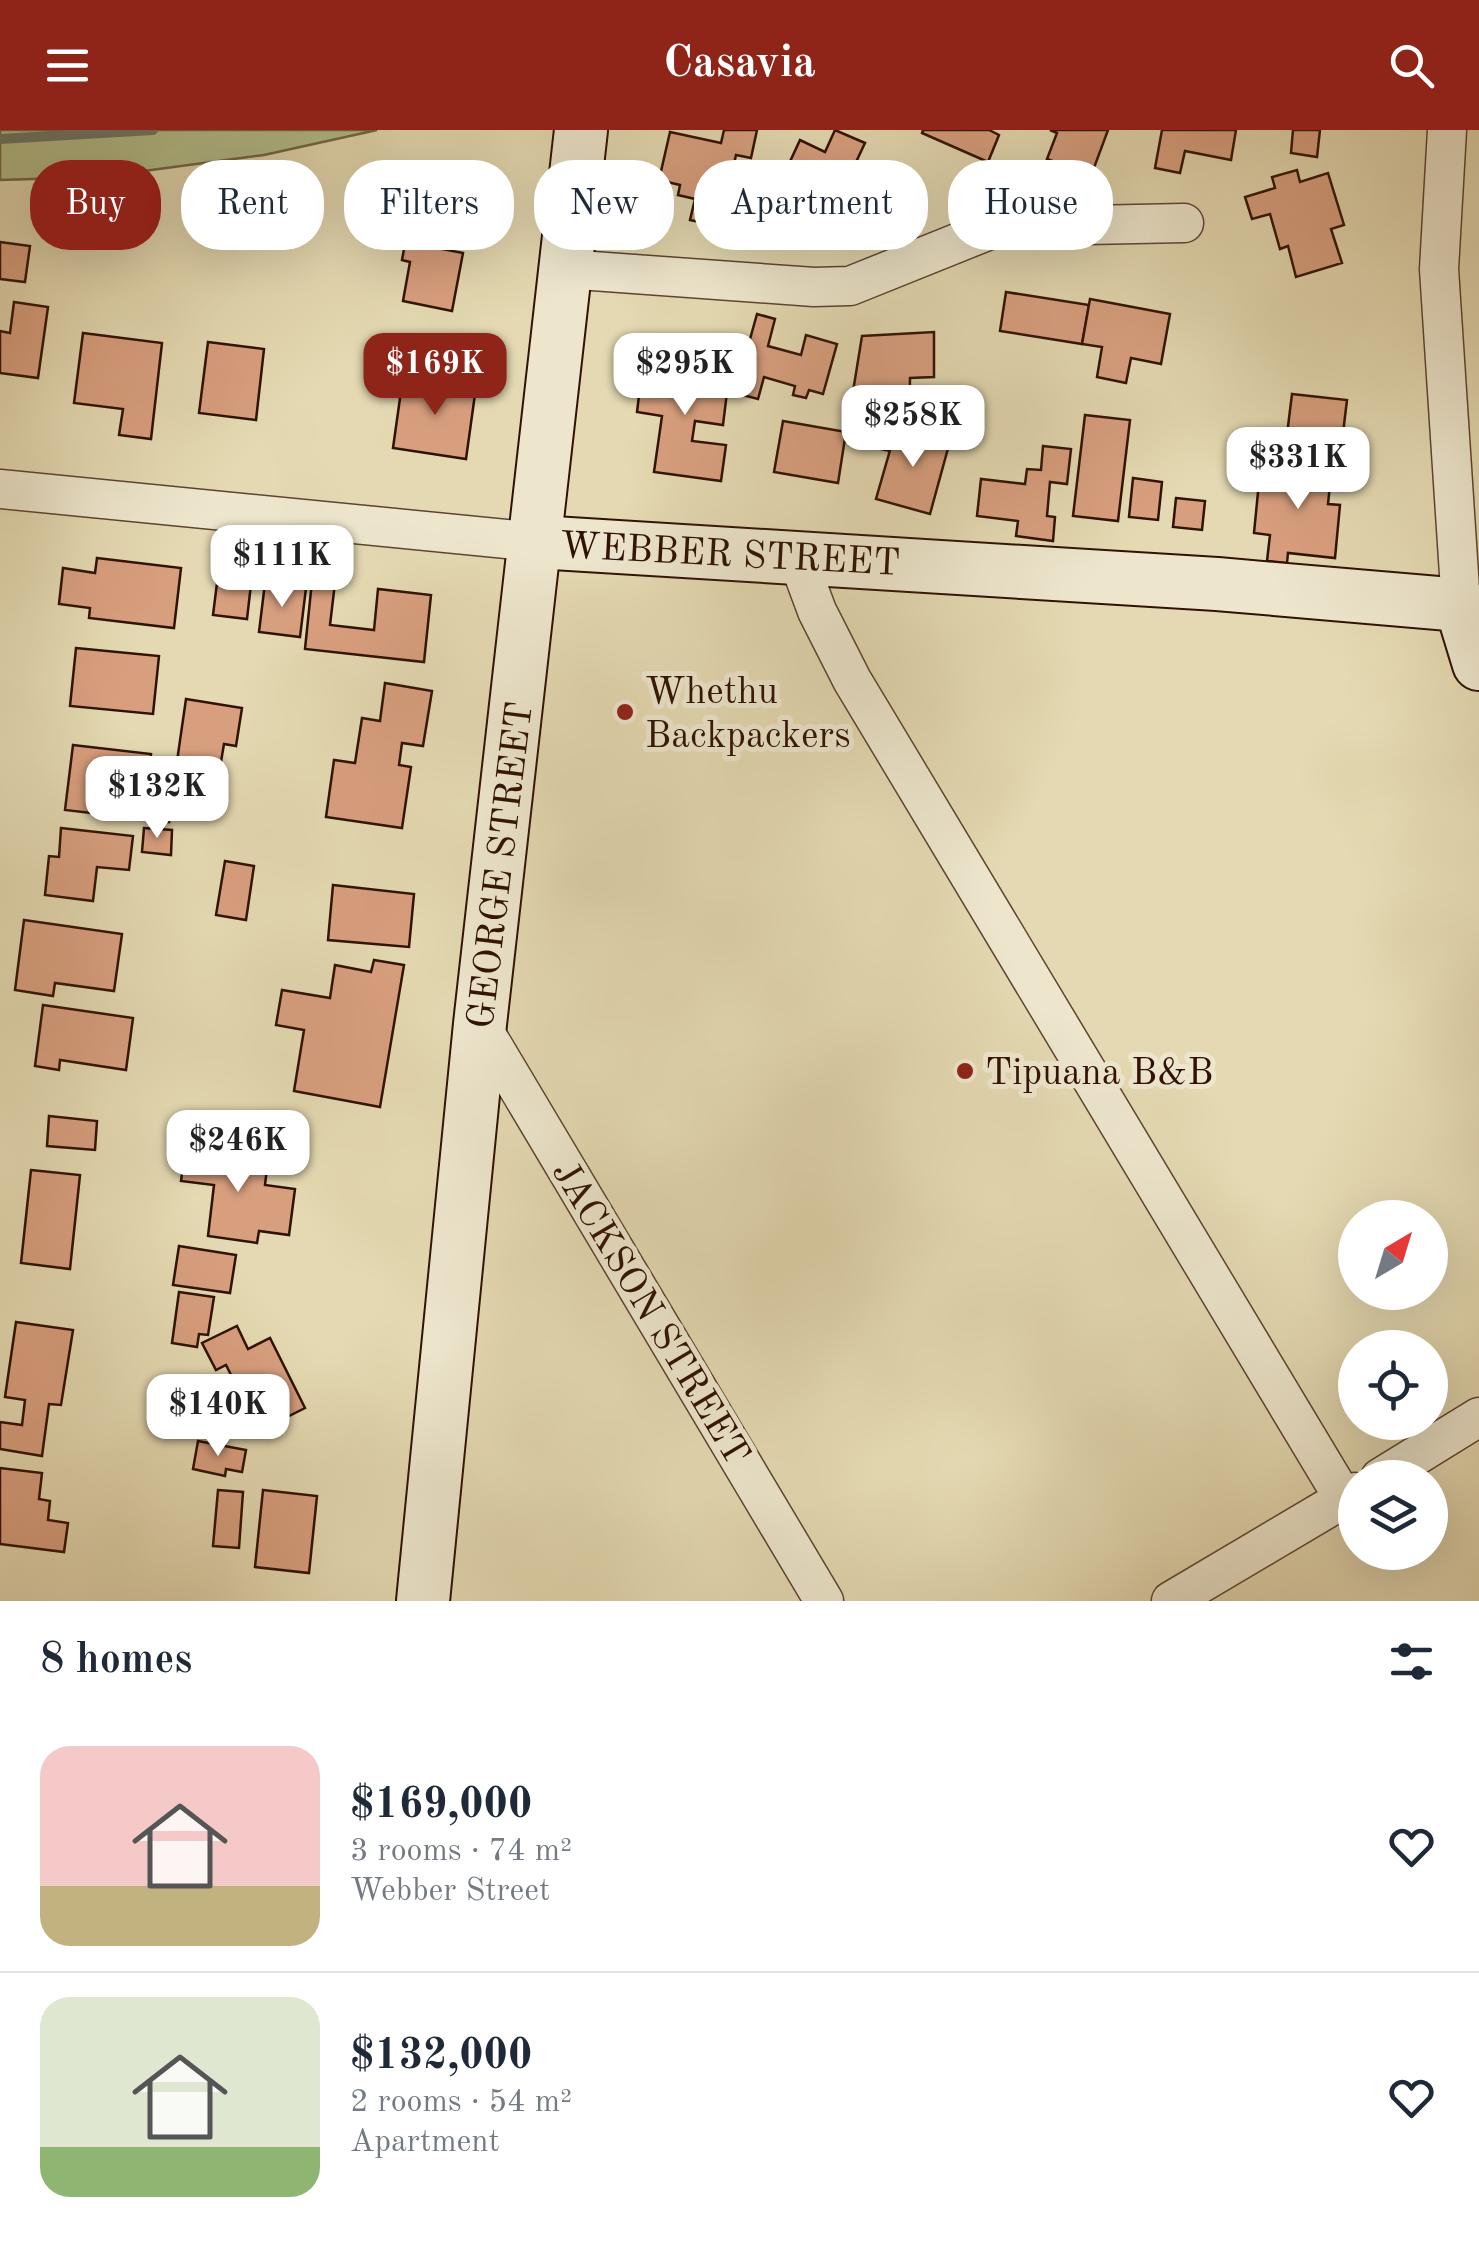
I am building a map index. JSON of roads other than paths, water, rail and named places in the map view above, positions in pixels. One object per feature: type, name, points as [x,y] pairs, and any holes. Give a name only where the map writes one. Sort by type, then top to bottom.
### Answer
[{"type":"main road","name":"GEORGE STREET","points":[[424,1601],[480,1024],[538,542],[581,130]]},
{"type":"main road","name":"WEBBER STREET","points":[[538,542],[1217,584],[1461,605]]},
{"type":"main road","points":[[1461,605],[1479,664]]},
{"type":"street","points":[[1447,130],[1439,269],[1461,605]]},
{"type":"street","points":[[565,269],[814,287],[850,286],[997,226],[1184,223]]},
{"type":"street","name":"WEBBER STREET","points":[[1,499],[538,542]]},
{"type":"street","points":[[798,557],[817,611],[852,680],[1338,1476]]},
{"type":"street","name":"JACKSON STREET","points":[[480,1024],[824,1601]]},
{"type":"street","points":[[1410,1460],[1479,1418]]},
{"type":"street","points":[[1171,1601],[1338,1503]]},
{"type":"waterway","points":[[0,139],[153,130]]},
{"type":"place","name":"Whethu Backpackers","points":[[625,712]]},
{"type":"place","name":"Tipuana B&B","points":[[965,1071]]}]
